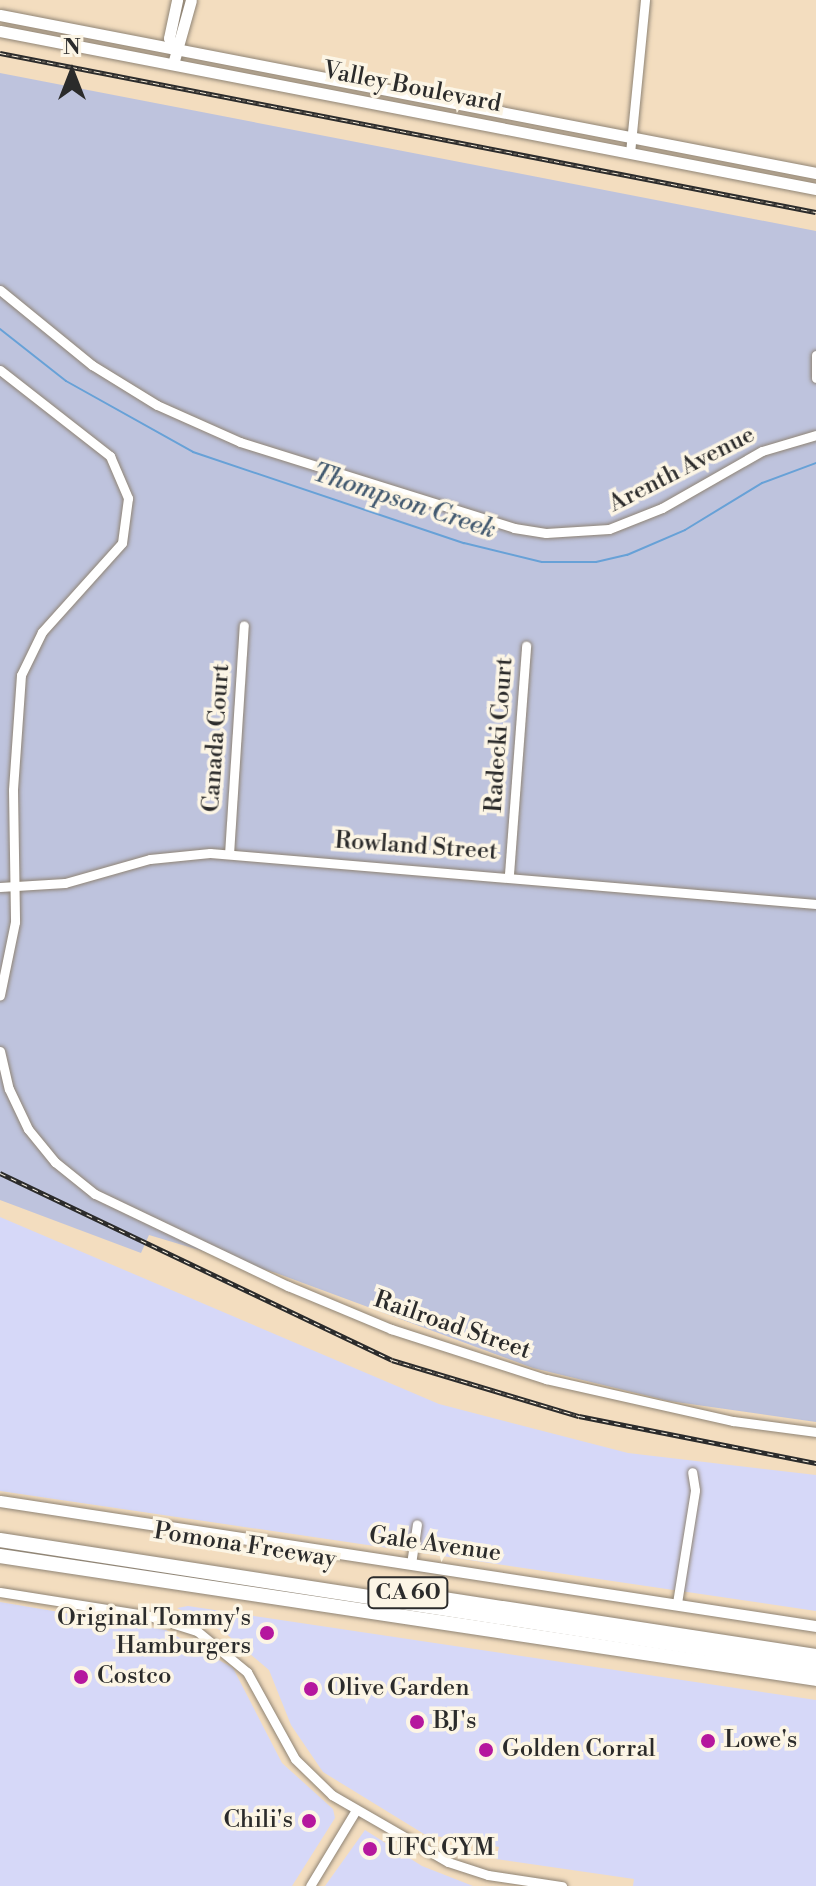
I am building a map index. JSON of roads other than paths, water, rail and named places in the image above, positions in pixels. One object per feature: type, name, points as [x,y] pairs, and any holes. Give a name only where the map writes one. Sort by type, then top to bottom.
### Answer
[{"type":"highway","name":"Pomona Freeway","points":[[0,1531],[816,1656]]},
{"type":"highway","points":[[0,1542],[816,1668]]},
{"type":"highway","name":"Pomona Freeway","points":[[0,1556],[816,1679]]},
{"type":"main road","points":[[176,48],[169,38],[177,0]]},
{"type":"main road","points":[[173,64],[176,48],[184,38],[191,0]]},
{"type":"main road","name":"Valley Boulevard","points":[[0,15],[816,173]]},
{"type":"main road","name":"Valley Boulevard","points":[[0,31],[816,189]]},
{"type":"main road","points":[[409,109],[412,94]]},
{"type":"main road","points":[[720,170],[764,171],[776,165]]},
{"type":"main road","name":"Gale Avenue","points":[[0,1501],[816,1626]]},
{"type":"street","points":[[630,153],[645,2]]},
{"type":"street","name":"Arenth Avenue","points":[[0,290],[92,365],[157,405],[240,442],[514,528],[546,533],[609,529],[662,508],[762,451],[816,435]]},
{"type":"street","points":[[816,355],[816,378]]},
{"type":"street","points":[[0,370],[110,456],[128,498],[122,543],[42,632],[21,675],[13,790],[16,887],[0,995]]},
{"type":"street","name":"Canada Court","points":[[229,854],[244,625]]},
{"type":"street","name":"Radecki Court","points":[[509,874],[526,646]]},
{"type":"street","name":"Rowland Street","points":[[16,887],[65,883],[180,854],[229,854],[509,874],[816,904]]},
{"type":"street","points":[[0,887],[16,887]]},
{"type":"street","name":"Railroad Street","points":[[0,1051],[9,1089],[28,1129],[55,1162],[95,1194],[288,1286],[451,1350],[624,1399],[816,1432]]},
{"type":"street","points":[[677,1603],[695,1490],[692,1472]]},
{"type":"street","points":[[411,1564],[417,1524]]},
{"type":"street","points":[[0,1592],[163,1618],[211,1639],[247,1672],[306,1772],[356,1810],[457,1866],[562,1886]]},
{"type":"street","points":[[310,1886],[356,1810]]},
{"type":"waterway","name":"Thompson Creek","points":[[0,329],[66,381],[193,452],[464,543],[542,562],[596,562],[627,555],[685,530],[762,483],[816,463]]},
{"type":"railway","points":[[0,53],[816,212]]},
{"type":"railway","points":[[0,1173],[392,1360],[579,1416],[816,1463]]},
{"type":"place","name":"Original Tommy's Hamburgers","points":[[267,1633]]},
{"type":"place","name":"Costco","points":[[81,1677]]},
{"type":"place","name":"Olive Garden","points":[[311,1689]]},
{"type":"place","name":"BJ's","points":[[417,1722]]},
{"type":"place","name":"Lowe's","points":[[708,1741]]},
{"type":"place","name":"Golden Corral","points":[[486,1750]]},
{"type":"place","name":"Chili's","points":[[309,1821]]},
{"type":"place","name":"UFC GYM","points":[[370,1849]]}]
